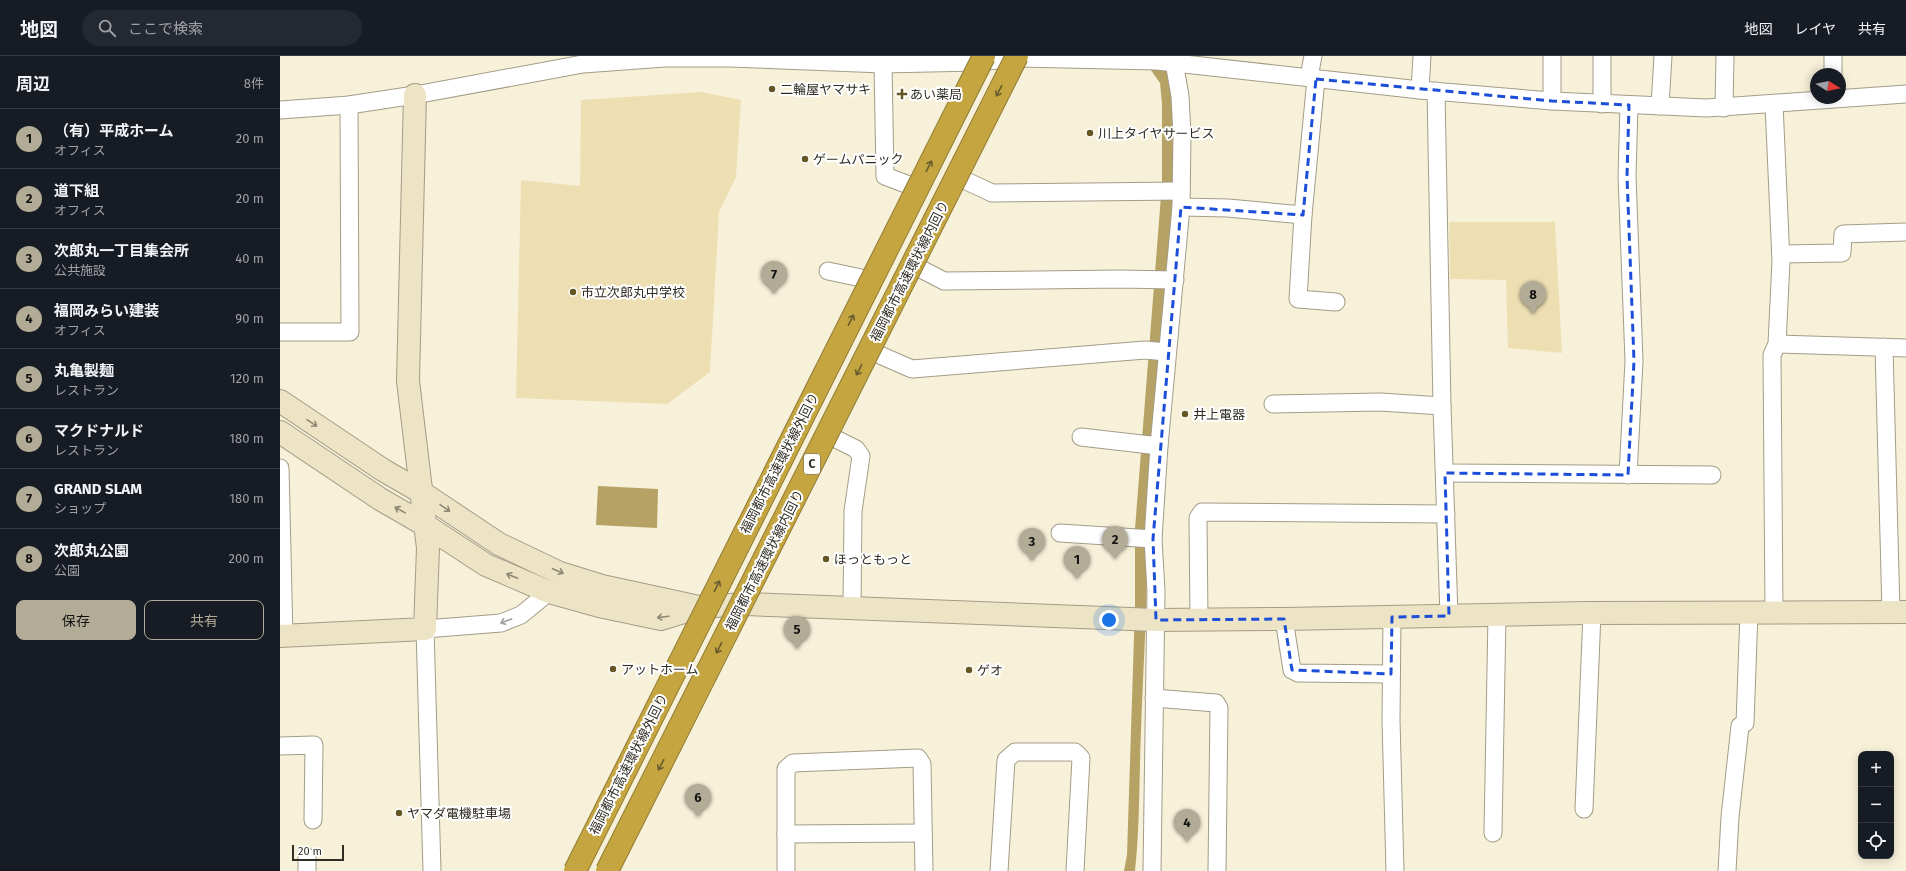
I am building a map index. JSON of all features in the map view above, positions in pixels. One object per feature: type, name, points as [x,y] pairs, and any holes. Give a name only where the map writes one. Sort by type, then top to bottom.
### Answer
[{"type":"highway","name":"福岡都市高速環状線外回り","points":[[575,871],[984,56]]},
{"type":"highway","name":"福岡都市高速環状線内回り","points":[[607,871],[1017,56]]},
{"type":"street","points":[[1313,56],[1313,78],[1298,299],[1336,302]]},
{"type":"street","points":[[1422,56],[1428,90],[1445,473],[1449,616]]},
{"type":"street","points":[[1552,56],[1552,101]]},
{"type":"street","points":[[1602,56],[1602,104]]},
{"type":"street","points":[[1660,106],[1664,56]]},
{"type":"street","points":[[1724,108],[1725,56]]},
{"type":"street","points":[[1833,56],[1833,68]]},
{"type":"street","points":[[280,110],[349,105],[415,95],[583,60],[665,57],[883,64],[977,62],[1019,58],[1163,60],[1313,78],[1552,101],[1724,108],[1810,101]]},
{"type":"street","points":[[1152,871],[1156,620],[1153,539],[1166,352],[1175,280],[1182,134],[1180,96],[1163,60]]},
{"type":"street","points":[[883,64],[885,176],[914,186]]},
{"type":"street","points":[[1846,98],[1906,94]]},
{"type":"street","points":[[415,95],[408,381],[428,548],[425,629],[432,871]]},
{"type":"street","points":[[1774,104],[1781,254],[1777,344],[1772,355],[1774,612]]},
{"type":"street","points":[[280,332],[350,332],[349,105]]},
{"type":"street","points":[[1628,475],[1634,361],[1627,176],[1629,105]]},
{"type":"street","points":[[960,178],[992,193],[1154,191],[1228,208],[1303,215]]},
{"type":"street","points":[[1781,254],[1842,253],[1843,234],[1906,232]]},
{"type":"street","points":[[915,266],[944,281],[1121,279],[1175,280]]},
{"type":"street","points":[[828,271],[866,279]]},
{"type":"street","points":[[1777,344],[1906,348]]},
{"type":"street","points":[[280,432],[380,499],[425,525],[486,565],[549,592],[599,606],[661,619],[700,607],[746,604],[1156,620],[1592,613],[1898,612],[1884,347]]},
{"type":"street","points":[[873,352],[912,369],[1145,350],[1166,352]]},
{"type":"street","points":[[280,401],[382,470],[421,492],[499,544],[560,573],[602,586],[700,607]]},
{"type":"street","points":[[1273,404],[1380,402],[1442,406]]},
{"type":"street","points":[[830,436],[856,449],[861,456],[853,511],[852,608]]},
{"type":"street","points":[[1081,437],[1159,446]]},
{"type":"street","points":[[280,468],[282,636],[425,629],[500,623],[521,615],[549,592]]},
{"type":"street","points":[[1445,473],[1712,475]]},
{"type":"street","points":[[1199,620],[1198,518],[1202,512],[1446,514]]},
{"type":"street","points":[[1060,533],[1153,539]]},
{"type":"street","points":[[1727,871],[1730,817],[1740,726],[1745,723],[1749,612]]},
{"type":"street","points":[[1584,809],[1592,613]]},
{"type":"street","points":[[1493,833],[1497,615]]},
{"type":"street","points":[[1392,616],[1391,674],[1395,871]]},
{"type":"street","points":[[1284,619],[1292,670],[1298,673],[1391,674]]},
{"type":"street","points":[[1154,698],[1216,703],[1219,708],[1217,871]]},
{"type":"street","points":[[280,746],[314,745],[313,820]]},
{"type":"street","points":[[999,871],[1006,760],[1015,752],[1075,752],[1081,758],[1075,871]]},
{"type":"street","points":[[786,871],[786,769],[792,763],[918,758],[922,764],[924,871]]},
{"type":"street","points":[[786,834],[923,832]]},
{"type":"highlighted area","points":[[1316,79],[1552,101],[1629,105],[1627,176],[1634,361],[1628,475],[1445,473],[1449,616],[1392,617],[1391,674],[1292,670],[1284,619],[1156,620],[1153,539],[1181,207],[1303,215]]},
{"type":"shaded area","points":[[1141,56],[1151,56],[1167,71],[1173,100],[1174,137],[1172,203],[1147,554],[1137,854],[1135,871],[1124,871],[1127,855],[1135,606],[1135,529],[1162,183],[1162,104],[1160,83]]},
{"type":"shaded area","points":[[701,92],[741,100],[736,177],[719,212],[710,372],[667,404],[516,398],[521,180],[580,186],[581,100]]},
{"type":"shaded area","points":[[1449,222],[1555,222],[1562,353],[1508,348],[1506,280],[1450,279]]},
{"type":"shaded area","points":[[598,486],[658,489],[657,528],[596,525]]},
{"type":"place","name":"二輪屋ヤマサキ","points":[[772,89]]},
{"type":"place","name":"あい薬局","points":[[902,94]]},
{"type":"place","name":"川上タイヤサービス","points":[[1090,133]]},
{"type":"place","name":"ゲームパニック","points":[[805,159]]},
{"type":"place","name":"市立次郎丸中学校","points":[[573,292]]},
{"type":"place","name":"GRAND SLAM","points":[[774,294]]},
{"type":"place","name":"次郎丸公園","points":[[1533,314]]},
{"type":"place","name":"井上電器","points":[[1185,414]]},
{"type":"place","name":"ほっともっと","points":[[826,559]]},
{"type":"place","name":"道下組","points":[[1115,559]]},
{"type":"place","name":"次郎丸一丁目集会所","points":[[1032,561]]},
{"type":"place","name":"（有）平成ホーム","points":[[1077,579]]},
{"type":"place","name":"丸亀製麺","points":[[797,649]]},
{"type":"place","name":"アットホーム","points":[[613,669]]},
{"type":"place","name":"ゲオ","points":[[969,670]]},
{"type":"place","name":"ヤマダ電機駐車場","points":[[399,813]]},
{"type":"place","name":"マクドナルド","points":[[698,817]]},
{"type":"place","name":"福岡みらい建装","points":[[1187,842]]}]
